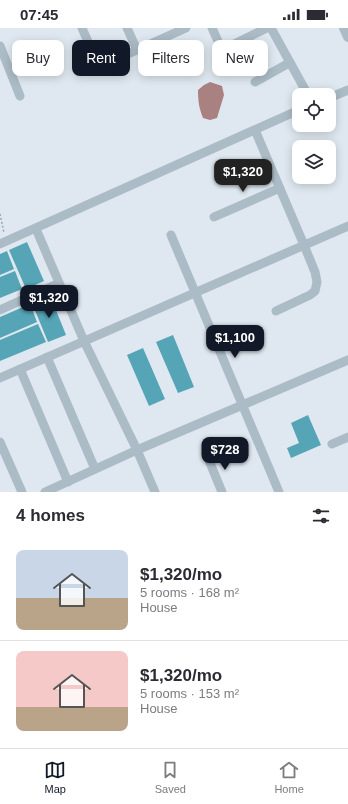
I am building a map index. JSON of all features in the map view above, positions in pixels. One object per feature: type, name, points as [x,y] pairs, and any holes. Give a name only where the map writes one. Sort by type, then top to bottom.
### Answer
[{"type":"street","points":[[82,28],[99,67],[137,50],[169,31],[186,28]]},
{"type":"street","points":[[127,28],[137,50]]},
{"type":"street","points":[[212,28],[222,50],[266,28]]},
{"type":"street","points":[[270,28],[304,88]]},
{"type":"street","points":[[344,28],[348,37]]},
{"type":"street","points":[[0,46],[20,96]]},
{"type":"street","points":[[255,82],[289,63]]},
{"type":"street","points":[[336,95],[348,90]]},
{"type":"street","points":[[3,243],[292,113]]},
{"type":"street","points":[[255,130],[304,245],[315,272],[317,282],[315,290],[276,311]]},
{"type":"street","points":[[214,217],[280,188]]},
{"type":"street","points":[[0,378],[348,226]]},
{"type":"street","points":[[36,229],[84,341],[138,450],[155,492]]},
{"type":"street","points":[[171,235],[279,492]]},
{"type":"street","points":[[0,310],[59,283]]},
{"type":"street","points":[[47,357],[95,469]]},
{"type":"street","points":[[45,492],[138,450],[348,360]]},
{"type":"street","points":[[20,369],[68,482]]},
{"type":"street","points":[[332,444],[348,437]]},
{"type":"street","points":[[0,442],[22,492]]},
{"type":"street","points":[[208,458],[222,492]]},
{"type":"path","points":[[0,214],[3,243]]},
{"type":"shaded area","points":[[210,82],[222,86],[224,95],[217,118],[210,120],[203,118],[199,104],[198,90]]},
{"type":"building","points":[[27,242],[44,281],[26,289],[9,250]]},
{"type":"building","points":[[7,251],[14,269],[0,275],[0,254]]},
{"type":"building","points":[[15,271],[22,289],[0,298],[0,277]]},
{"type":"building","points":[[50,295],[66,335],[48,342],[32,303]]},
{"type":"building","points":[[30,304],[37,322],[0,338],[0,317]]},
{"type":"building","points":[[38,324],[46,342],[0,361],[0,340]]},
{"type":"building","points":[[173,335],[194,387],[178,393],[156,342]]},
{"type":"building","points":[[143,348],[165,399],[149,406],[127,355]]},
{"type":"building","points":[[308,415],[321,445],[291,458],[287,448],[299,443],[291,423]]}]
